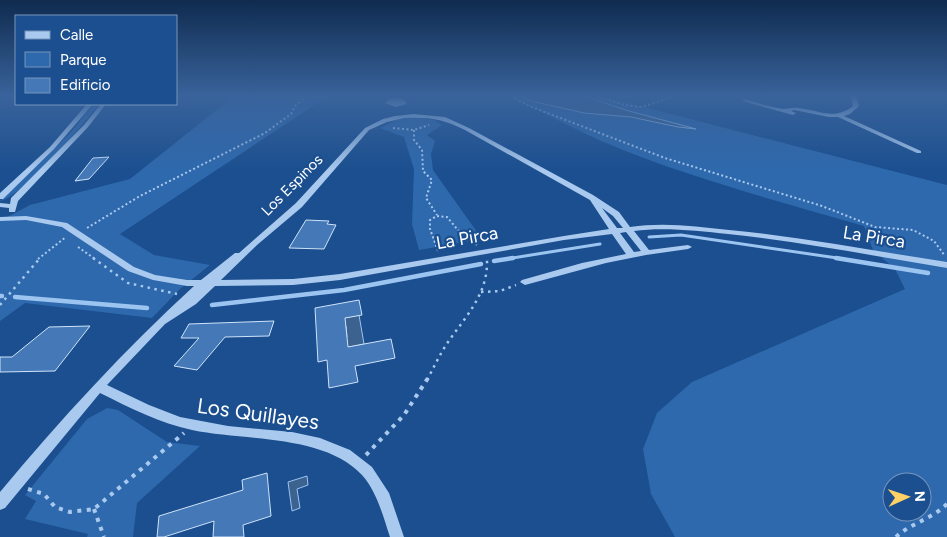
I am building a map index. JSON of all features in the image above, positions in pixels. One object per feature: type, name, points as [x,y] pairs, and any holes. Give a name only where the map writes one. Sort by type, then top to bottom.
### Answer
[{"type":"street","points":[[0,197],[52,148],[75,121]]},
{"type":"street","points":[[0,218],[13,208],[14,200],[90,121]]},
{"type":"street","name":"Los Espinos","points":[[0,503],[69,417],[162,321],[200,284],[254,243],[299,205],[367,130],[385,121]]},
{"type":"street","name":"Los Espinos","points":[[450,121],[590,197],[616,214],[646,252]]},
{"type":"street","points":[[851,121],[920,152]]},
{"type":"street","name":"Los Espinos","points":[[590,197],[631,254]]},
{"type":"street","points":[[0,205],[13,208]]},
{"type":"street","name":"La Pirca","points":[[13,208],[14,215],[56,222],[78,232],[113,258],[132,269],[174,282],[200,284],[293,282],[331,278],[628,228],[698,229],[768,236],[928,262],[947,267]]},
{"type":"street","name":"La Pirca","points":[[0,218],[26,218]]},
{"type":"street","name":"Los Espinos","points":[[162,321],[193,302],[254,243]]},
{"type":"street","points":[[525,282],[585,264],[631,254],[688,247]]},
{"type":"street","name":"Los Quillayes","points":[[98,386],[152,413],[192,425],[251,434],[308,439],[332,446],[360,462],[381,488],[391,511],[397,537]]},
{"type":"path","points":[[0,305],[37,260],[64,238],[97,224],[140,196],[176,180],[265,133],[283,121]]},
{"type":"path","points":[[568,121],[665,158],[822,206],[875,227],[913,230],[924,234],[934,241],[947,260]]},
{"type":"path","points":[[414,130],[414,140],[422,150],[423,171],[432,180],[426,198],[437,216]]},
{"type":"path","points":[[360,462],[387,435],[422,390],[442,350],[465,320],[481,292],[487,273],[484,252],[458,230],[447,217],[437,216],[430,220],[430,229],[442,260]]},
{"type":"path","points":[[481,292],[500,291],[525,282]]},
{"type":"path","points":[[14,485],[44,494],[55,507],[70,512],[94,509],[174,444],[192,425]]},
{"type":"path","points":[[896,537],[912,524],[938,515],[947,504]]},
{"type":"path","points":[[94,509],[104,537]]},
{"type":"green space","points":[[80,121],[85,121],[36,174],[9,197],[0,201]]},
{"type":"green space","points":[[203,121],[290,121],[120,234],[154,255],[210,265],[180,289],[152,318],[25,303],[0,321],[0,221],[30,205],[130,179]]},
{"type":"green space","points":[[394,121],[436,121],[442,125],[427,135],[435,141],[431,154],[433,170],[482,239],[419,250],[412,224],[414,169],[404,137],[380,128]]},
{"type":"green space","points":[[559,121],[698,121],[947,185],[947,537],[675,537],[651,494],[643,449],[657,413],[692,382],[905,289],[895,269],[873,250],[864,226],[740,190],[648,160],[602,142]]},
{"type":"green space","points":[[107,408],[118,410],[167,442],[200,446],[137,503],[133,537],[87,537],[88,534],[25,519],[36,501],[25,495],[87,419]]},
{"type":"shaded area","points":[[650,121],[666,121],[696,129]]},
{"type":"shaded area","points":[[359,315],[364,344],[340,349],[339,339],[347,337],[346,326],[334,320]]},
{"type":"shaded area","points":[[307,476],[308,485],[297,489],[300,508],[292,511],[288,482]]},
{"type":"building","points":[[109,157],[89,179],[75,181],[93,158]]},
{"type":"building","points":[[306,220],[329,221],[327,224],[336,225],[324,249],[289,248]]},
{"type":"building","points":[[359,300],[362,315],[345,318],[348,347],[391,339],[395,358],[355,366],[358,382],[329,388],[327,360],[318,362],[315,308]]},
{"type":"building","points":[[274,321],[269,336],[225,337],[197,370],[174,366],[199,338],[181,338],[189,324]]},
{"type":"building","points":[[90,326],[55,371],[0,372],[0,357],[12,357],[49,327]]},
{"type":"building","points":[[267,473],[271,516],[243,525],[244,537],[213,537],[214,521],[164,537],[157,537],[159,516],[243,490],[242,480]]},
{"type":"waterway","points":[[649,237],[681,235],[844,259]]},
{"type":"waterway","points":[[506,259],[600,244]]},
{"type":"waterway","points":[[494,261],[513,258]]},
{"type":"waterway","points":[[836,258],[928,273]]},
{"type":"waterway","points":[[212,305],[344,290],[481,264]]},
{"type":"waterway","points":[[15,297],[147,308]]}]
